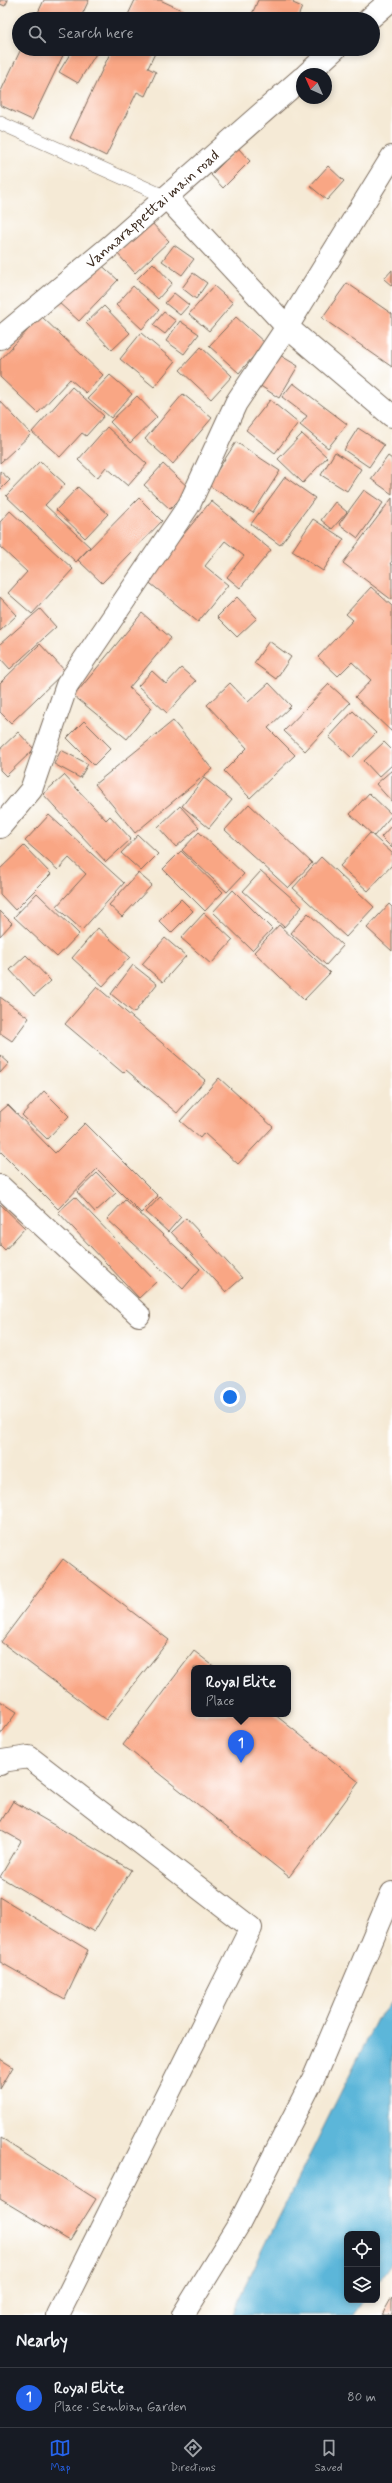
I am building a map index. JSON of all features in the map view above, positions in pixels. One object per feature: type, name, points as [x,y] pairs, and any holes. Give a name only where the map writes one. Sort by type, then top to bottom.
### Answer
[{"type":"street","points":[[378,12],[391,0]]},
{"type":"street","points":[[314,68],[327,56]]},
{"type":"street","name":"Vannarappettai main road","points":[[0,338],[166,197],[296,83]]},
{"type":"street","points":[[0,827],[31,790],[67,685],[189,505],[236,403],[287,327],[392,157]]},
{"type":"street","points":[[166,197],[287,327],[392,416]]},
{"type":"street","points":[[0,1186],[139,1315]]},
{"type":"street","points":[[1,1763],[29,1757],[251,1928],[58,2315]]},
{"type":"street","points":[[183,2315],[239,2224],[315,2075],[392,1893]]},
{"type":"lane","points":[[0,123],[166,197]]},
{"type":"water","points":[[392,2002],[392,2262],[380,2279],[380,2231],[344,2231],[344,2303],[363,2303],[354,2315],[233,2315],[240,2296],[377,2019]]},
{"type":"building","points":[[0,0],[8,0],[5,6],[0,4]]},
{"type":"building","points":[[44,0],[89,0],[83,12],[38,12]]},
{"type":"building","points":[[135,0],[160,0],[186,12],[129,12]]},
{"type":"building","points":[[258,0],[294,0],[293,3],[302,7],[300,12],[253,12]]},
{"type":"building","points":[[18,56],[63,56],[32,120],[0,105],[0,93]]},
{"type":"building","points":[[69,56],[95,56],[78,83],[59,72]]},
{"type":"building","points":[[109,56],[154,56],[148,68],[156,72],[145,96],[137,92],[106,156],[70,138]]},
{"type":"building","points":[[238,148],[250,161],[223,188],[211,175]]},
{"type":"building","points":[[328,166],[344,181],[327,200],[310,186]]},
{"type":"building","points":[[150,221],[169,241],[135,273],[116,252]]},
{"type":"building","points":[[174,245],[194,259],[182,275],[162,261]]},
{"type":"building","points":[[97,261],[118,280],[79,321],[58,302]]},
{"type":"building","points":[[153,263],[172,283],[158,299],[137,279]]},
{"type":"building","points":[[392,270],[392,286],[384,279]]},
{"type":"building","points":[[193,273],[207,283],[196,299],[182,288]]},
{"type":"building","points":[[347,283],[392,314],[392,367],[322,318]]},
{"type":"building","points":[[133,286],[159,310],[142,329],[116,305]]},
{"type":"building","points":[[214,286],[233,303],[209,331],[189,314]]},
{"type":"building","points":[[174,293],[189,305],[180,315],[165,303]]},
{"type":"building","points":[[104,306],[130,333],[112,350],[86,323]]},
{"type":"building","points":[[164,312],[176,321],[165,334],[153,325]]},
{"type":"building","points":[[41,316],[103,375],[86,393],[70,379],[38,413],[0,377],[0,360]]},
{"type":"building","points":[[236,317],[265,343],[239,373],[209,346]]},
{"type":"building","points":[[180,321],[199,334],[184,354],[166,341]]},
{"type":"building","points":[[141,333],[175,362],[154,387],[120,359]]},
{"type":"building","points":[[201,347],[232,376],[211,399],[180,370]]},
{"type":"building","points":[[278,354],[298,366],[279,398],[259,385]]},
{"type":"building","points":[[110,375],[132,394],[111,418],[88,398]]},
{"type":"building","points":[[293,383],[347,424],[328,448],[300,425],[307,416],[282,397]]},
{"type":"building","points":[[72,387],[104,416],[86,436],[82,433],[60,457],[32,432]]},
{"type":"building","points":[[183,394],[212,418],[173,464],[145,439]]},
{"type":"building","points":[[137,396],[157,417],[130,443],[110,422]]},
{"type":"building","points":[[270,400],[298,423],[275,453],[246,430]]},
{"type":"building","points":[[0,401],[31,434],[0,463]]},
{"type":"building","points":[[107,427],[147,464],[128,486],[106,467],[97,478],[78,460]]},
{"type":"building","points":[[358,428],[384,445],[369,467],[344,450]]},
{"type":"building","points":[[302,434],[327,457],[303,483],[278,459]]},
{"type":"building","points":[[236,442],[280,471],[253,513],[208,485]]},
{"type":"building","points":[[335,452],[361,469],[347,491],[321,475]]},
{"type":"building","points":[[388,456],[392,459],[392,494],[371,479]]},
{"type":"building","points":[[40,461],[65,484],[45,505],[90,547],[76,562],[6,496]]},
{"type":"building","points":[[163,464],[190,489],[170,509],[144,485]]},
{"type":"building","points":[[0,471],[10,480],[0,490]]},
{"type":"building","points":[[285,477],[315,498],[280,545],[251,524]]},
{"type":"building","points":[[78,487],[108,514],[85,538],[56,510]]},
{"type":"building","points":[[364,490],[383,503],[358,538],[339,524]]},
{"type":"building","points":[[139,498],[162,521],[102,583],[78,560]]},
{"type":"building","points":[[392,498],[392,561],[390,564],[392,565],[392,600],[343,563]]},
{"type":"building","points":[[211,501],[271,550],[240,588],[227,577],[244,556],[225,541],[205,566],[228,585],[198,622],[146,580]]},
{"type":"building","points":[[335,502],[347,512],[332,529],[321,520]]},
{"type":"building","points":[[10,511],[73,569],[32,614],[8,593],[27,572],[0,547],[0,522]]},
{"type":"building","points":[[313,519],[344,539],[323,571],[292,551]]},
{"type":"building","points":[[371,587],[392,606],[392,732],[355,697],[371,680],[352,662],[338,676],[318,657],[353,620],[346,614]]},
{"type":"building","points":[[0,597],[17,615],[0,631]]},
{"type":"building","points":[[237,597],[257,618],[237,637],[217,617]]},
{"type":"building","points":[[40,609],[56,627],[10,669],[0,658],[0,644]]},
{"type":"building","points":[[142,613],[171,638],[129,688],[152,708],[127,739],[74,696]]},
{"type":"building","points":[[269,641],[291,657],[276,679],[254,663]]},
{"type":"building","points":[[40,644],[65,671],[11,723],[0,712],[0,683]]},
{"type":"building","points":[[181,668],[196,681],[167,713],[138,686],[152,671],[166,684]]},
{"type":"building","points":[[230,683],[248,702],[269,683],[291,706],[268,728],[295,755],[250,798],[224,771],[247,748],[207,705]]},
{"type":"building","points":[[329,684],[350,703],[305,751],[284,731]]},
{"type":"building","points":[[353,711],[376,733],[352,758],[329,737]]},
{"type":"building","points":[[84,721],[111,748],[94,765],[67,738]]},
{"type":"building","points":[[173,721],[212,769],[135,833],[95,784]]},
{"type":"building","points":[[18,732],[34,749],[6,776],[0,770],[0,749]]},
{"type":"building","points":[[384,742],[392,750],[392,765],[379,777],[364,761]]},
{"type":"building","points":[[61,750],[88,764],[80,778],[54,764]]},
{"type":"building","points":[[392,770],[392,802],[376,784]]},
{"type":"building","points":[[64,775],[106,820],[110,816],[131,839],[106,862],[43,794]]},
{"type":"building","points":[[204,778],[232,800],[209,828],[182,806]]},
{"type":"building","points":[[369,793],[392,815],[374,836],[350,814]]},
{"type":"building","points":[[249,804],[312,863],[288,888],[225,830]]},
{"type":"building","points":[[180,806],[199,827],[176,847],[158,827]]},
{"type":"building","points":[[49,815],[124,883],[82,930],[56,907],[86,874],[69,858],[58,870],[25,841]]},
{"type":"building","points":[[392,825],[392,848],[381,837]]},
{"type":"building","points":[[199,832],[244,874],[227,892],[182,850]]},
{"type":"building","points":[[370,833],[392,853],[392,865],[368,891],[340,866]]},
{"type":"building","points":[[138,835],[158,854],[141,871],[121,853]]},
{"type":"building","points":[[24,846],[51,874],[15,910],[0,894],[0,869]]},
{"type":"building","points":[[181,851],[223,892],[205,911],[163,869]]},
{"type":"building","points":[[321,857],[374,907],[346,937],[293,888]]},
{"type":"building","points":[[261,871],[302,907],[284,927],[243,891]]},
{"type":"building","points":[[138,873],[152,885],[122,917],[109,905]]},
{"type":"building","points":[[233,890],[272,929],[252,950],[213,912]]},
{"type":"building","points":[[37,893],[79,934],[57,957],[14,917]]},
{"type":"building","points":[[181,899],[193,911],[171,933],[159,921]]},
{"type":"building","points":[[389,904],[392,907],[392,951],[367,928]]},
{"type":"building","points":[[0,911],[12,923],[0,936]]},
{"type":"building","points":[[204,913],[233,940],[211,964],[181,938]]},
{"type":"building","points":[[308,913],[343,946],[326,965],[291,933]]},
{"type":"building","points":[[279,925],[330,973],[304,1000],[254,952]]},
{"type":"building","points":[[98,928],[130,957],[103,986],[72,958]]},
{"type":"building","points":[[165,938],[186,956],[163,982],[142,964]]},
{"type":"building","points":[[26,955],[51,981],[34,996],[10,970]]},
{"type":"building","points":[[133,965],[157,984],[134,1013],[111,994]]},
{"type":"building","points":[[97,987],[205,1080],[177,1113],[126,1070],[123,1073],[65,1024]]},
{"type":"building","points":[[0,997],[29,1018],[12,1041],[0,1033]]},
{"type":"building","points":[[0,1055],[9,1063],[0,1073]]},
{"type":"building","points":[[219,1078],[273,1127],[238,1164],[204,1133],[200,1138],[180,1121]]},
{"type":"building","points":[[44,1091],[69,1116],[47,1139],[22,1115]]},
{"type":"building","points":[[8,1105],[55,1153],[85,1123],[158,1196],[141,1213],[97,1169],[58,1209],[0,1151],[0,1112]]},
{"type":"building","points":[[97,1173],[116,1193],[95,1212],[77,1192]]},
{"type":"building","points":[[75,1197],[156,1282],[139,1298],[58,1212]]},
{"type":"building","points":[[160,1197],[181,1217],[168,1232],[146,1212]]},
{"type":"building","points":[[125,1200],[200,1269],[183,1289],[107,1219]]},
{"type":"building","points":[[0,1204],[25,1228],[5,1250],[0,1245]]},
{"type":"building","points":[[186,1218],[242,1278],[226,1292],[171,1232]]},
{"type":"building","points":[[63,1559],[169,1640],[106,1720],[1,1642]]},
{"type":"building","points":[[194,1651],[212,1665],[191,1665],[191,1717],[278,1717],[359,1782],[289,1877],[123,1745]]},
{"type":"building","points":[[0,1701],[17,1712],[0,1735]]},
{"type":"building","points":[[13,1801],[131,1870],[94,1932],[0,1877],[21,1841],[0,1829],[0,1823]]},
{"type":"building","points":[[0,1897],[88,1950],[65,1999],[0,1962]]},
{"type":"building","points":[[0,2059],[13,2067],[0,2089]]},
{"type":"building","points":[[0,2138],[96,2199],[70,2241],[0,2199]]},
{"type":"building","points":[[392,2297],[392,2315],[382,2315]]},
{"type":"place","name":"Royal Elite","points":[[241,1763]]}]
